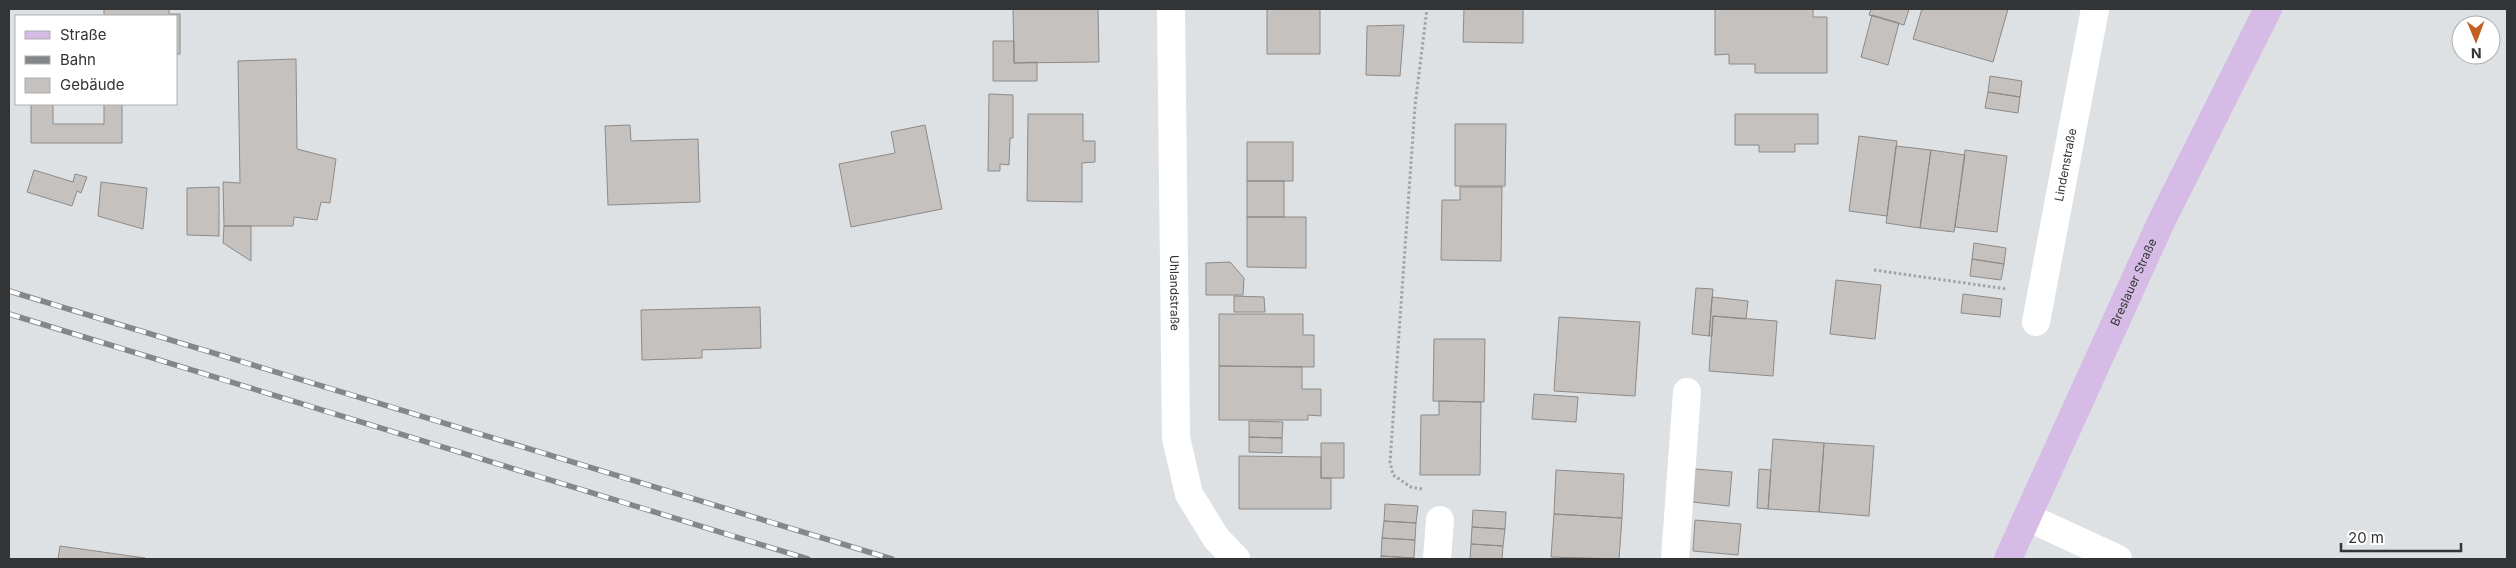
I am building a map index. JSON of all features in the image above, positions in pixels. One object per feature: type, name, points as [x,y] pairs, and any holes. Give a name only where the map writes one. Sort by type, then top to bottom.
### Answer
[{"type":"main road","name":"Breslauer Straße","points":[[2008,559],[2029,518],[2161,222],[2268,9]]},
{"type":"street","name":"Uhlandstraße","points":[[1171,9],[1176,438],[1189,494],[1216,538],[1236,559]]},
{"type":"street","name":"Lindenstraße","points":[[2036,322],[2095,9]]},
{"type":"street","points":[[1675,559],[1687,392]]},
{"type":"street","points":[[2029,518],[2118,559]]},
{"type":"street","points":[[1437,559],[1440,520]]},
{"type":"path","points":[[1427,9],[1415,106],[1390,462],[1394,475],[1411,487],[1424,489],[1424,514],[1440,520]]},
{"type":"path","points":[[1874,270],[2042,294]]},
{"type":"building","points":[[104,9],[169,9],[169,14],[180,14],[180,54],[178,54],[178,15],[104,15]]},
{"type":"building","points":[[1013,9],[1098,9],[1099,62],[1014,63]]},
{"type":"building","points":[[1267,9],[1320,9],[1320,54],[1267,54]]},
{"type":"building","points":[[1464,9],[1523,9],[1523,43],[1463,42]]},
{"type":"building","points":[[1715,9],[1813,9],[1813,17],[1827,17],[1827,73],[1755,73],[1755,64],[1729,64],[1729,54],[1715,55]]},
{"type":"building","points":[[1871,9],[1909,9],[1904,25],[1869,15]]},
{"type":"building","points":[[1922,9],[2008,9],[1993,62],[1913,39]]},
{"type":"building","points":[[1872,15],[1899,23],[1888,65],[1861,57]]},
{"type":"building","points":[[1404,25],[1400,76],[1366,75],[1367,26]]},
{"type":"building","points":[[993,41],[1014,41],[1014,63],[1037,62],[1037,81],[993,81]]},
{"type":"building","points":[[296,59],[297,149],[336,159],[330,203],[321,202],[317,220],[294,217],[293,226],[224,226],[223,182],[240,183],[238,61]]},
{"type":"building","points":[[1990,76],[2022,81],[2020,97],[1988,92]]},
{"type":"building","points":[[1988,92],[2020,97],[2018,113],[1985,108]]},
{"type":"building","points":[[989,94],[1013,95],[1013,138],[1010,138],[1009,165],[1000,164],[1000,171],[988,171]]},
{"type":"building","points":[[31,105],[53,105],[53,124],[104,124],[104,105],[122,105],[122,143],[31,143]]},
{"type":"building","points":[[1028,114],[1083,114],[1083,141],[1095,141],[1095,162],[1082,163],[1082,202],[1027,201]]},
{"type":"building","points":[[1735,114],[1818,114],[1818,144],[1795,144],[1795,152],[1759,152],[1759,145],[1735,145]]},
{"type":"building","points":[[1455,124],[1506,124],[1505,186],[1455,186]]},
{"type":"building","points":[[630,125],[631,141],[698,139],[700,202],[608,205],[605,126]]},
{"type":"building","points":[[925,125],[942,209],[851,227],[839,164],[895,153],[891,132]]},
{"type":"building","points":[[1859,136],[1897,141],[1887,216],[1849,211]]},
{"type":"building","points":[[1247,142],[1293,142],[1293,181],[1247,181]]},
{"type":"building","points":[[1896,146],[1931,150],[1920,228],[1886,223]]},
{"type":"building","points":[[1931,150],[1965,155],[1954,232],[1920,228]]},
{"type":"building","points":[[1965,150],[2007,156],[1997,232],[1955,227]]},
{"type":"building","points":[[34,170],[73,182],[75,174],[87,177],[81,193],[77,191],[72,206],[27,192]]},
{"type":"building","points":[[1247,181],[1284,181],[1284,217],[1247,217]]},
{"type":"building","points":[[101,182],[147,188],[143,229],[98,216]]},
{"type":"building","points":[[219,187],[219,236],[187,235],[187,188]]},
{"type":"building","points":[[1460,187],[1502,187],[1501,261],[1441,260],[1442,200],[1460,200]]},
{"type":"building","points":[[1247,217],[1306,217],[1306,268],[1247,267]]},
{"type":"building","points":[[224,226],[251,226],[251,261],[223,243]]},
{"type":"building","points":[[1974,243],[2006,248],[2004,264],[1972,259]]},
{"type":"building","points":[[1972,259],[2004,264],[2001,280],[1970,276]]},
{"type":"building","points":[[1230,262],[1244,278],[1243,295],[1206,295],[1206,263]]},
{"type":"building","points":[[1836,280],[1881,285],[1875,339],[1830,334]]},
{"type":"building","points":[[1696,288],[1713,289],[1709,336],[1692,334]]},
{"type":"building","points":[[1963,294],[2002,299],[2000,317],[1961,313]]},
{"type":"building","points":[[1234,296],[1264,297],[1265,312],[1234,312]]},
{"type":"building","points":[[1712,297],[1748,301],[1746,319],[1713,316],[1712,336],[1709,336]]},
{"type":"building","points":[[760,307],[761,348],[702,350],[702,358],[642,360],[641,310]]},
{"type":"building","points":[[1219,314],[1303,314],[1303,335],[1314,335],[1314,367],[1219,366]]},
{"type":"building","points":[[1713,316],[1777,321],[1773,376],[1709,371]]},
{"type":"building","points":[[1559,317],[1640,322],[1635,396],[1554,391]]},
{"type":"building","points":[[1434,339],[1485,339],[1484,402],[1433,401]]},
{"type":"building","points":[[1219,366],[1302,367],[1302,389],[1321,389],[1321,416],[1308,415],[1308,420],[1219,420]]},
{"type":"building","points":[[1534,394],[1578,397],[1576,422],[1532,419]]},
{"type":"building","points":[[1439,401],[1481,402],[1480,475],[1420,475],[1421,415],[1439,415]]},
{"type":"building","points":[[1249,421],[1283,422],[1282,438],[1249,437]]},
{"type":"building","points":[[1249,437],[1282,438],[1282,453],[1249,452]]},
{"type":"building","points":[[1773,439],[1824,443],[1819,512],[1768,509]]},
{"type":"building","points":[[1321,443],[1344,443],[1344,478],[1321,478]]},
{"type":"building","points":[[1824,443],[1874,446],[1869,516],[1819,512]]},
{"type":"building","points":[[1239,456],[1321,457],[1321,478],[1331,478],[1331,509],[1239,509]]},
{"type":"building","points":[[1695,469],[1732,472],[1729,506],[1692,502]]},
{"type":"building","points":[[1759,469],[1771,470],[1768,509],[1757,508]]},
{"type":"building","points":[[1556,470],[1624,474],[1622,518],[1554,514]]},
{"type":"building","points":[[1385,504],[1418,506],[1416,523],[1384,521]]},
{"type":"building","points":[[1473,510],[1506,512],[1505,529],[1472,527]]},
{"type":"building","points":[[1554,514],[1622,518],[1619,559],[1551,557]]},
{"type":"building","points":[[1695,520],[1741,524],[1738,555],[1693,551]]},
{"type":"building","points":[[1384,521],[1416,523],[1415,540],[1382,538]]},
{"type":"building","points":[[1472,527],[1505,529],[1503,546],[1471,544]]},
{"type":"building","points":[[1382,538],[1415,540],[1414,558],[1381,556]]},
{"type":"building","points":[[1471,544],[1503,546],[1502,559],[1470,559]]},
{"type":"building","points":[[60,546],[145,558],[58,559]]},
{"type":"building","points":[[1381,556],[1414,558],[1414,559],[1381,559]]},
{"type":"railway","points":[[9,291],[892,559]]},
{"type":"railway","points":[[9,314],[808,559]]}]
